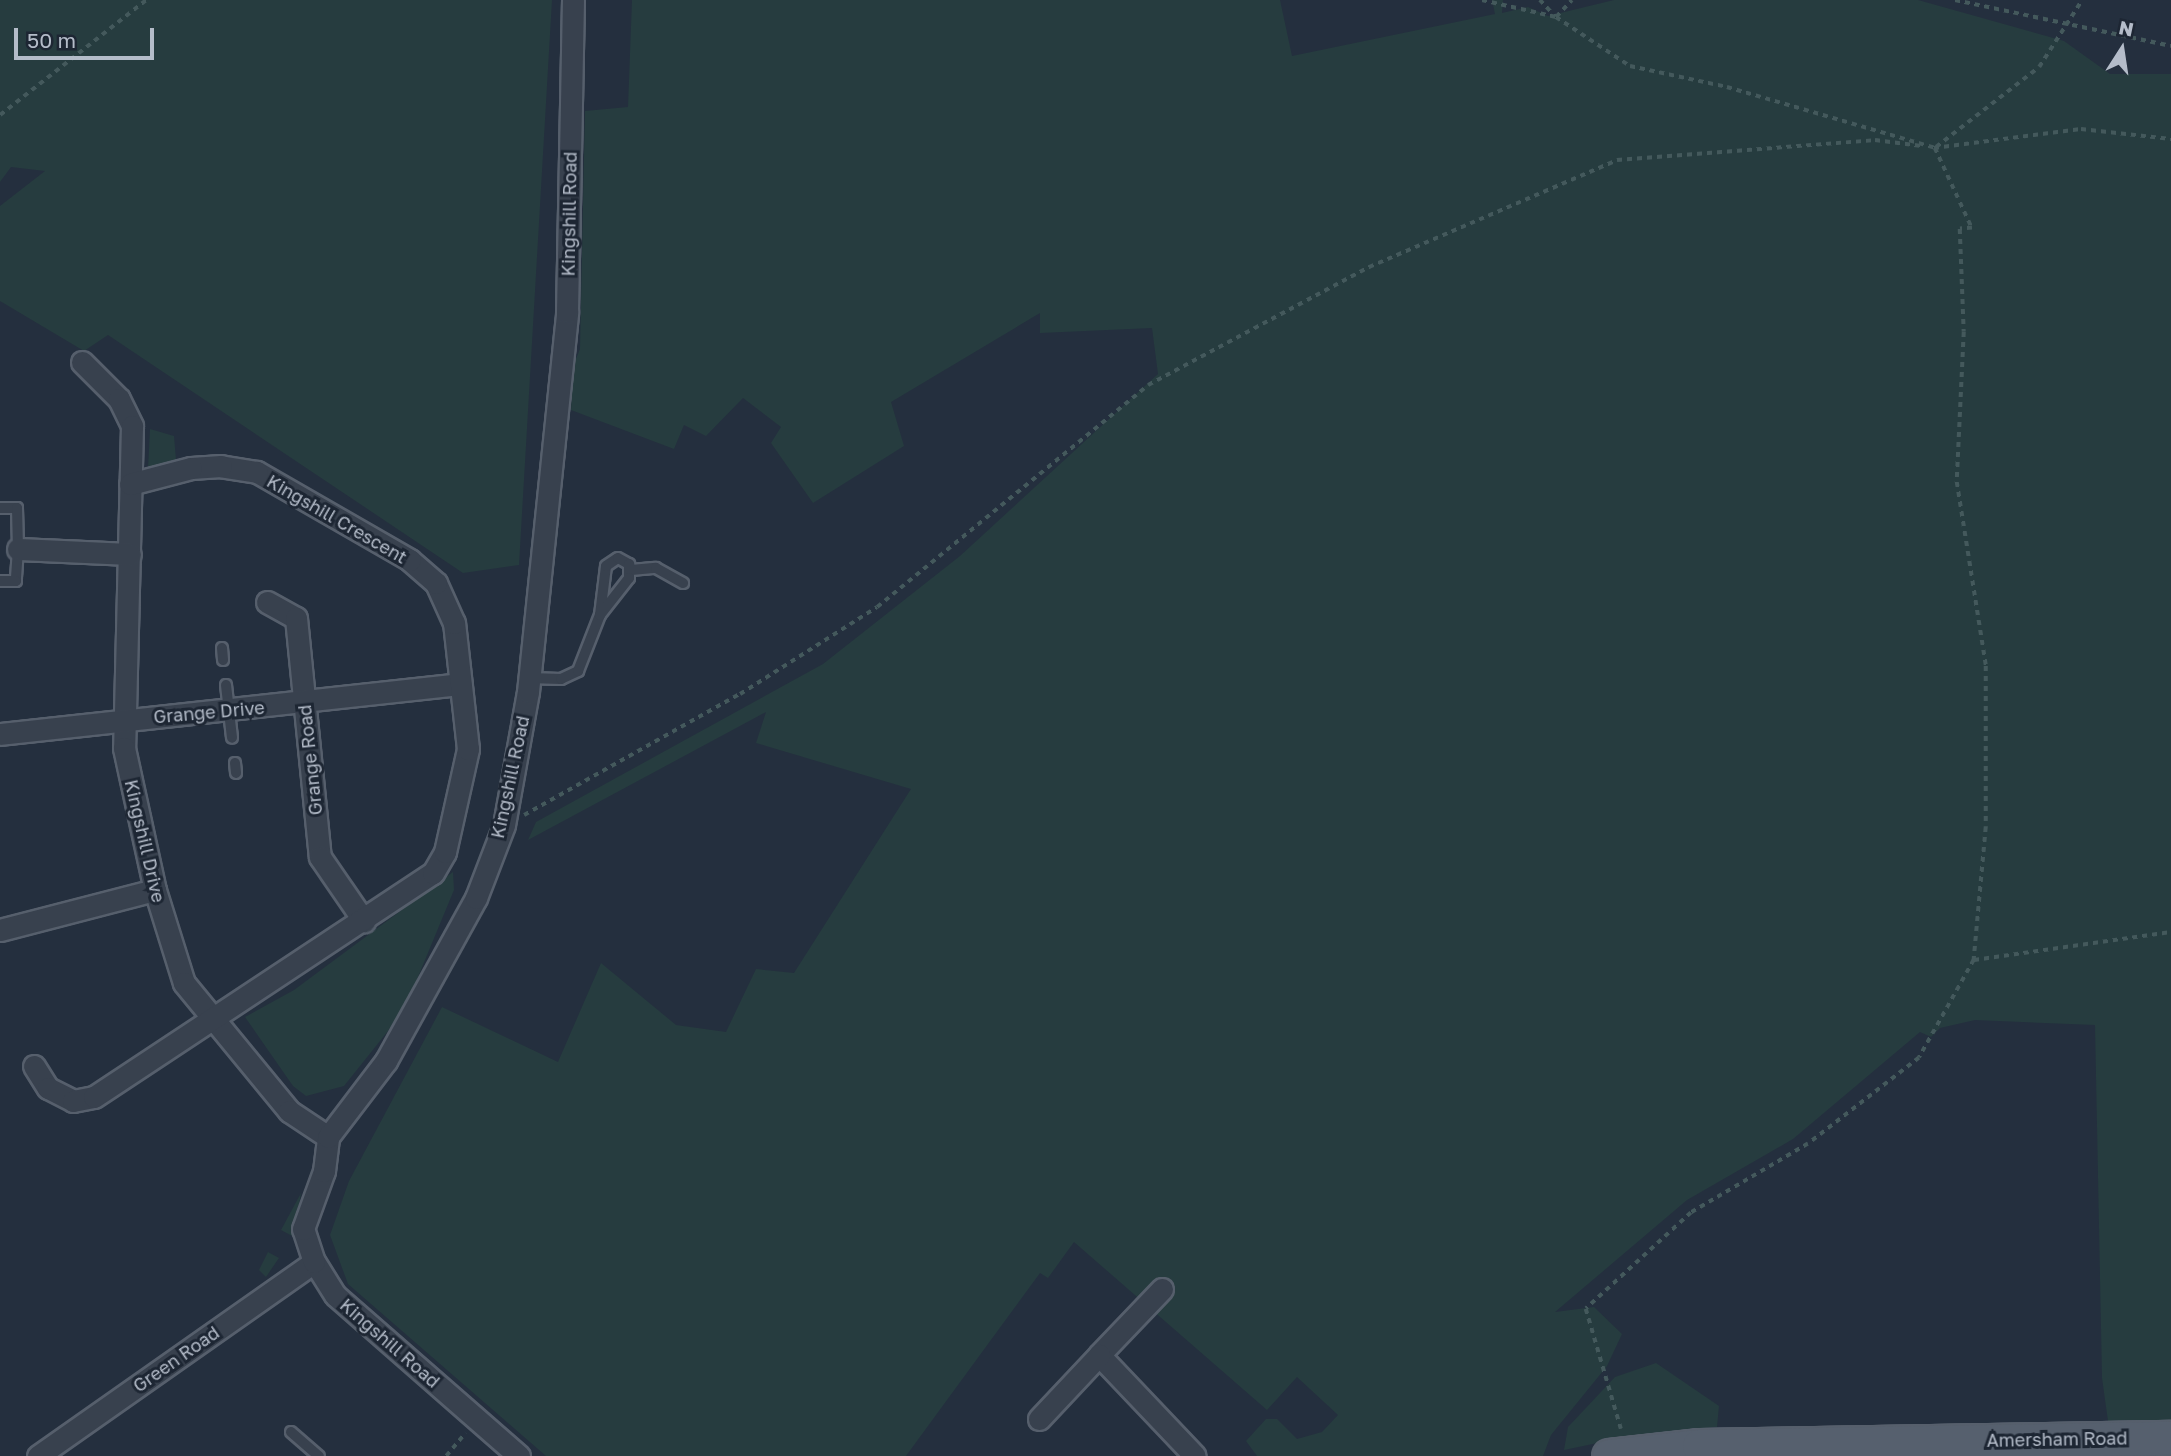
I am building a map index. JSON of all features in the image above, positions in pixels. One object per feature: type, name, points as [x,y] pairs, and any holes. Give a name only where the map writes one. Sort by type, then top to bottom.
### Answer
[{"type":"main road","name":"Amersham Road","points":[[1619,1454],[1828,1441],[2044,1447],[2171,1438]]},
{"type":"street","name":"Kingshill Road","points":[[519,1456],[335,1295],[314,1262],[303,1229],[324,1171],[328,1137],[386,1061],[476,898],[504,825],[529,678],[567,312],[573,0]]},
{"type":"street","name":"Kingshill Drive","points":[[82,362],[119,399],[132,426],[124,748],[155,890],[184,983],[211,1020],[289,1111],[328,1137]]},
{"type":"street","name":"Kingshill Crescent","points":[[34,1066],[48,1088],[73,1101],[94,1097],[433,873],[445,852],[468,749],[454,623],[436,583],[410,560],[257,472],[221,466],[191,468],[130,484]]},
{"type":"street","points":[[18,549],[130,554]]},
{"type":"street","name":"Grange Road","points":[[267,602],[296,618],[320,857],[364,921]]},
{"type":"street","name":"Grange Drive","points":[[0,734],[460,684]]},
{"type":"street","points":[[0,930],[155,890]]},
{"type":"street","name":"Green Road","points":[[38,1456],[314,1262]]},
{"type":"street","points":[[1039,1419],[1162,1289]]},
{"type":"street","points":[[1099,1354],[1195,1456]]},
{"type":"lane","points":[[0,508],[17,508],[18,549],[16,581],[0,581]]},
{"type":"lane","points":[[600,615],[606,566],[618,558],[631,570],[656,568],[683,583]]},
{"type":"lane","points":[[529,678],[561,678],[578,671],[600,615],[631,570]]},
{"type":"lane","points":[[226,685],[232,738]]},
{"type":"lane","points":[[291,1432],[319,1456]]},
{"type":"path","points":[[0,115],[146,0]]},
{"type":"path","points":[[1482,0],[1556,17]]},
{"type":"path","points":[[1540,0],[1556,17],[1630,66],[1727,87],[1935,148],[1972,228],[1960,229],[1964,332],[1957,482],[1986,666],[1986,827],[1974,960],[1919,1058],[1808,1144],[1692,1213],[1586,1309],[1619,1454]]},
{"type":"path","points":[[1556,17],[1572,0]]},
{"type":"path","points":[[1955,0],[2171,46]]},
{"type":"path","points":[[1935,148],[2039,67],[2082,0]]},
{"type":"path","points":[[504,825],[556,800],[717,707],[877,607],[1148,385],[1369,267],[1616,160],[1875,140],[1935,148],[2081,129],[2171,139]]},
{"type":"path","points":[[1974,960],[2171,932]]},
{"type":"path","points":[[446,1456],[477,1419]]},
{"type":"green space","points":[[0,0],[552,0],[519,565],[463,573],[108,335],[84,351],[0,301],[0,206],[45,171],[11,167],[0,182]]},
{"type":"green space","points":[[632,0],[1280,0],[1292,56],[1495,14],[1492,0],[1503,0],[1502,13],[1528,7],[1548,16],[1614,0],[1918,0],[2064,41],[2110,74],[2171,74],[2171,1420],[2108,1421],[2102,1378],[2095,1025],[1975,1020],[1940,1028],[1931,1037],[1920,1032],[1793,1139],[1687,1200],[1555,1312],[1594,1307],[1622,1334],[1607,1366],[1551,1435],[1543,1456],[1257,1456],[1246,1441],[1266,1419],[1277,1419],[1297,1439],[1322,1432],[1338,1415],[1297,1377],[1267,1410],[1074,1242],[1048,1278],[1040,1273],[906,1456],[546,1456],[348,1284],[330,1235],[349,1181],[442,1007],[558,1062],[601,963],[676,1025],[726,1032],[756,969],[794,973],[911,789],[756,743],[766,712],[528,840],[536,822],[823,664],[960,556],[1158,374],[1152,328],[1040,333],[1040,313],[891,402],[904,446],[813,503],[771,443],[781,427],[743,398],[706,436],[684,425],[674,449],[571,410],[573,366],[580,349],[585,111],[628,107]]},
{"type":"green space","points":[[150,429],[174,436],[176,460],[148,469]]},
{"type":"green space","points":[[453,872],[454,890],[408,1001],[344,1086],[306,1096],[293,1086],[245,1017],[294,990]]},
{"type":"green space","points":[[301,1193],[294,1237],[281,1230]]},
{"type":"green space","points":[[268,1252],[279,1258],[266,1277],[259,1270]]},
{"type":"green space","points":[[1656,1363],[1719,1406],[1717,1427],[1636,1435],[1564,1450],[1568,1427],[1615,1377]]}]
